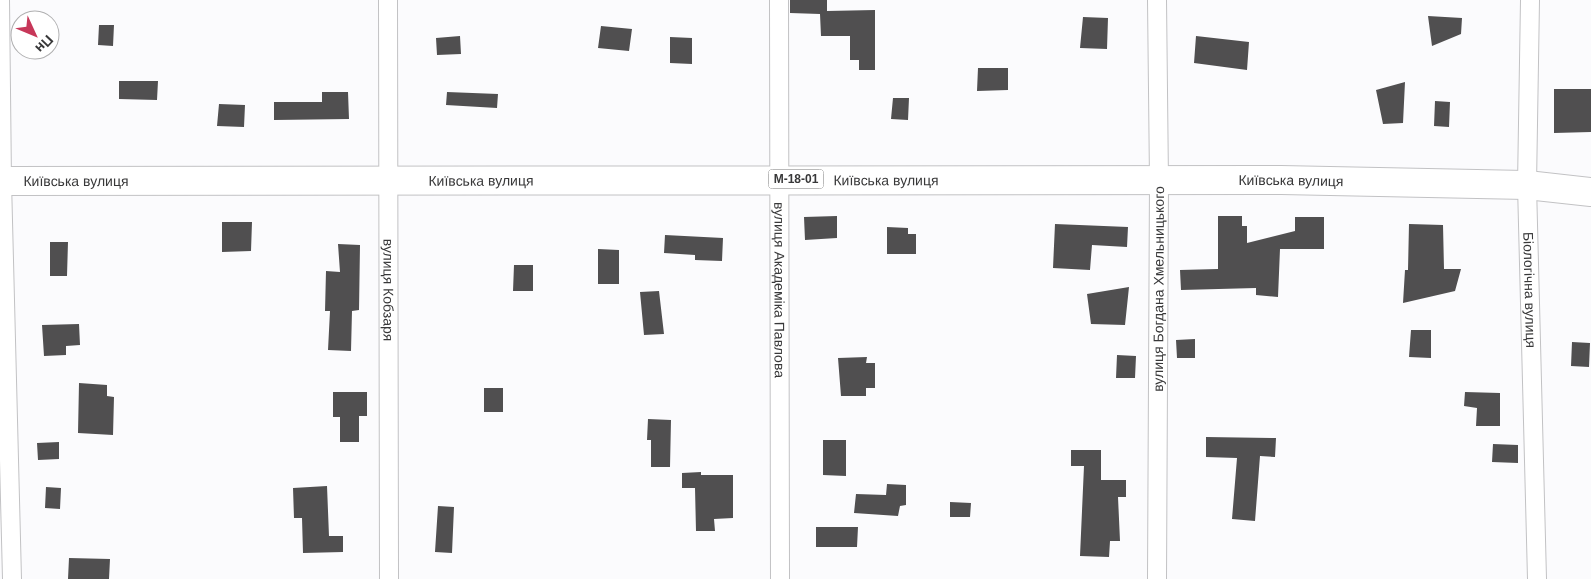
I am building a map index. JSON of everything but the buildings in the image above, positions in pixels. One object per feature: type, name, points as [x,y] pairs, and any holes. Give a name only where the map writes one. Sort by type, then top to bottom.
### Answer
[{"type":"highway","name":"Київська вулиця","points":[[1,181],[1281,180],[1526,185],[1591,192]]},
{"type":"street","points":[[0,0],[1,181],[12,579]]},
{"type":"street","name":"вулиця Кобзаря","points":[[388,0],[389,579]]},
{"type":"street","name":"вулиця Академіка Павлова","points":[[779,0],[780,579]]},
{"type":"street","name":"вулиця Богдана Хмельницького","points":[[1156,579],[1159,181],[1157,0]]},
{"type":"street","name":"Біологічна вулиця","points":[[1530,0],[1526,185],[1537,579]]}]
